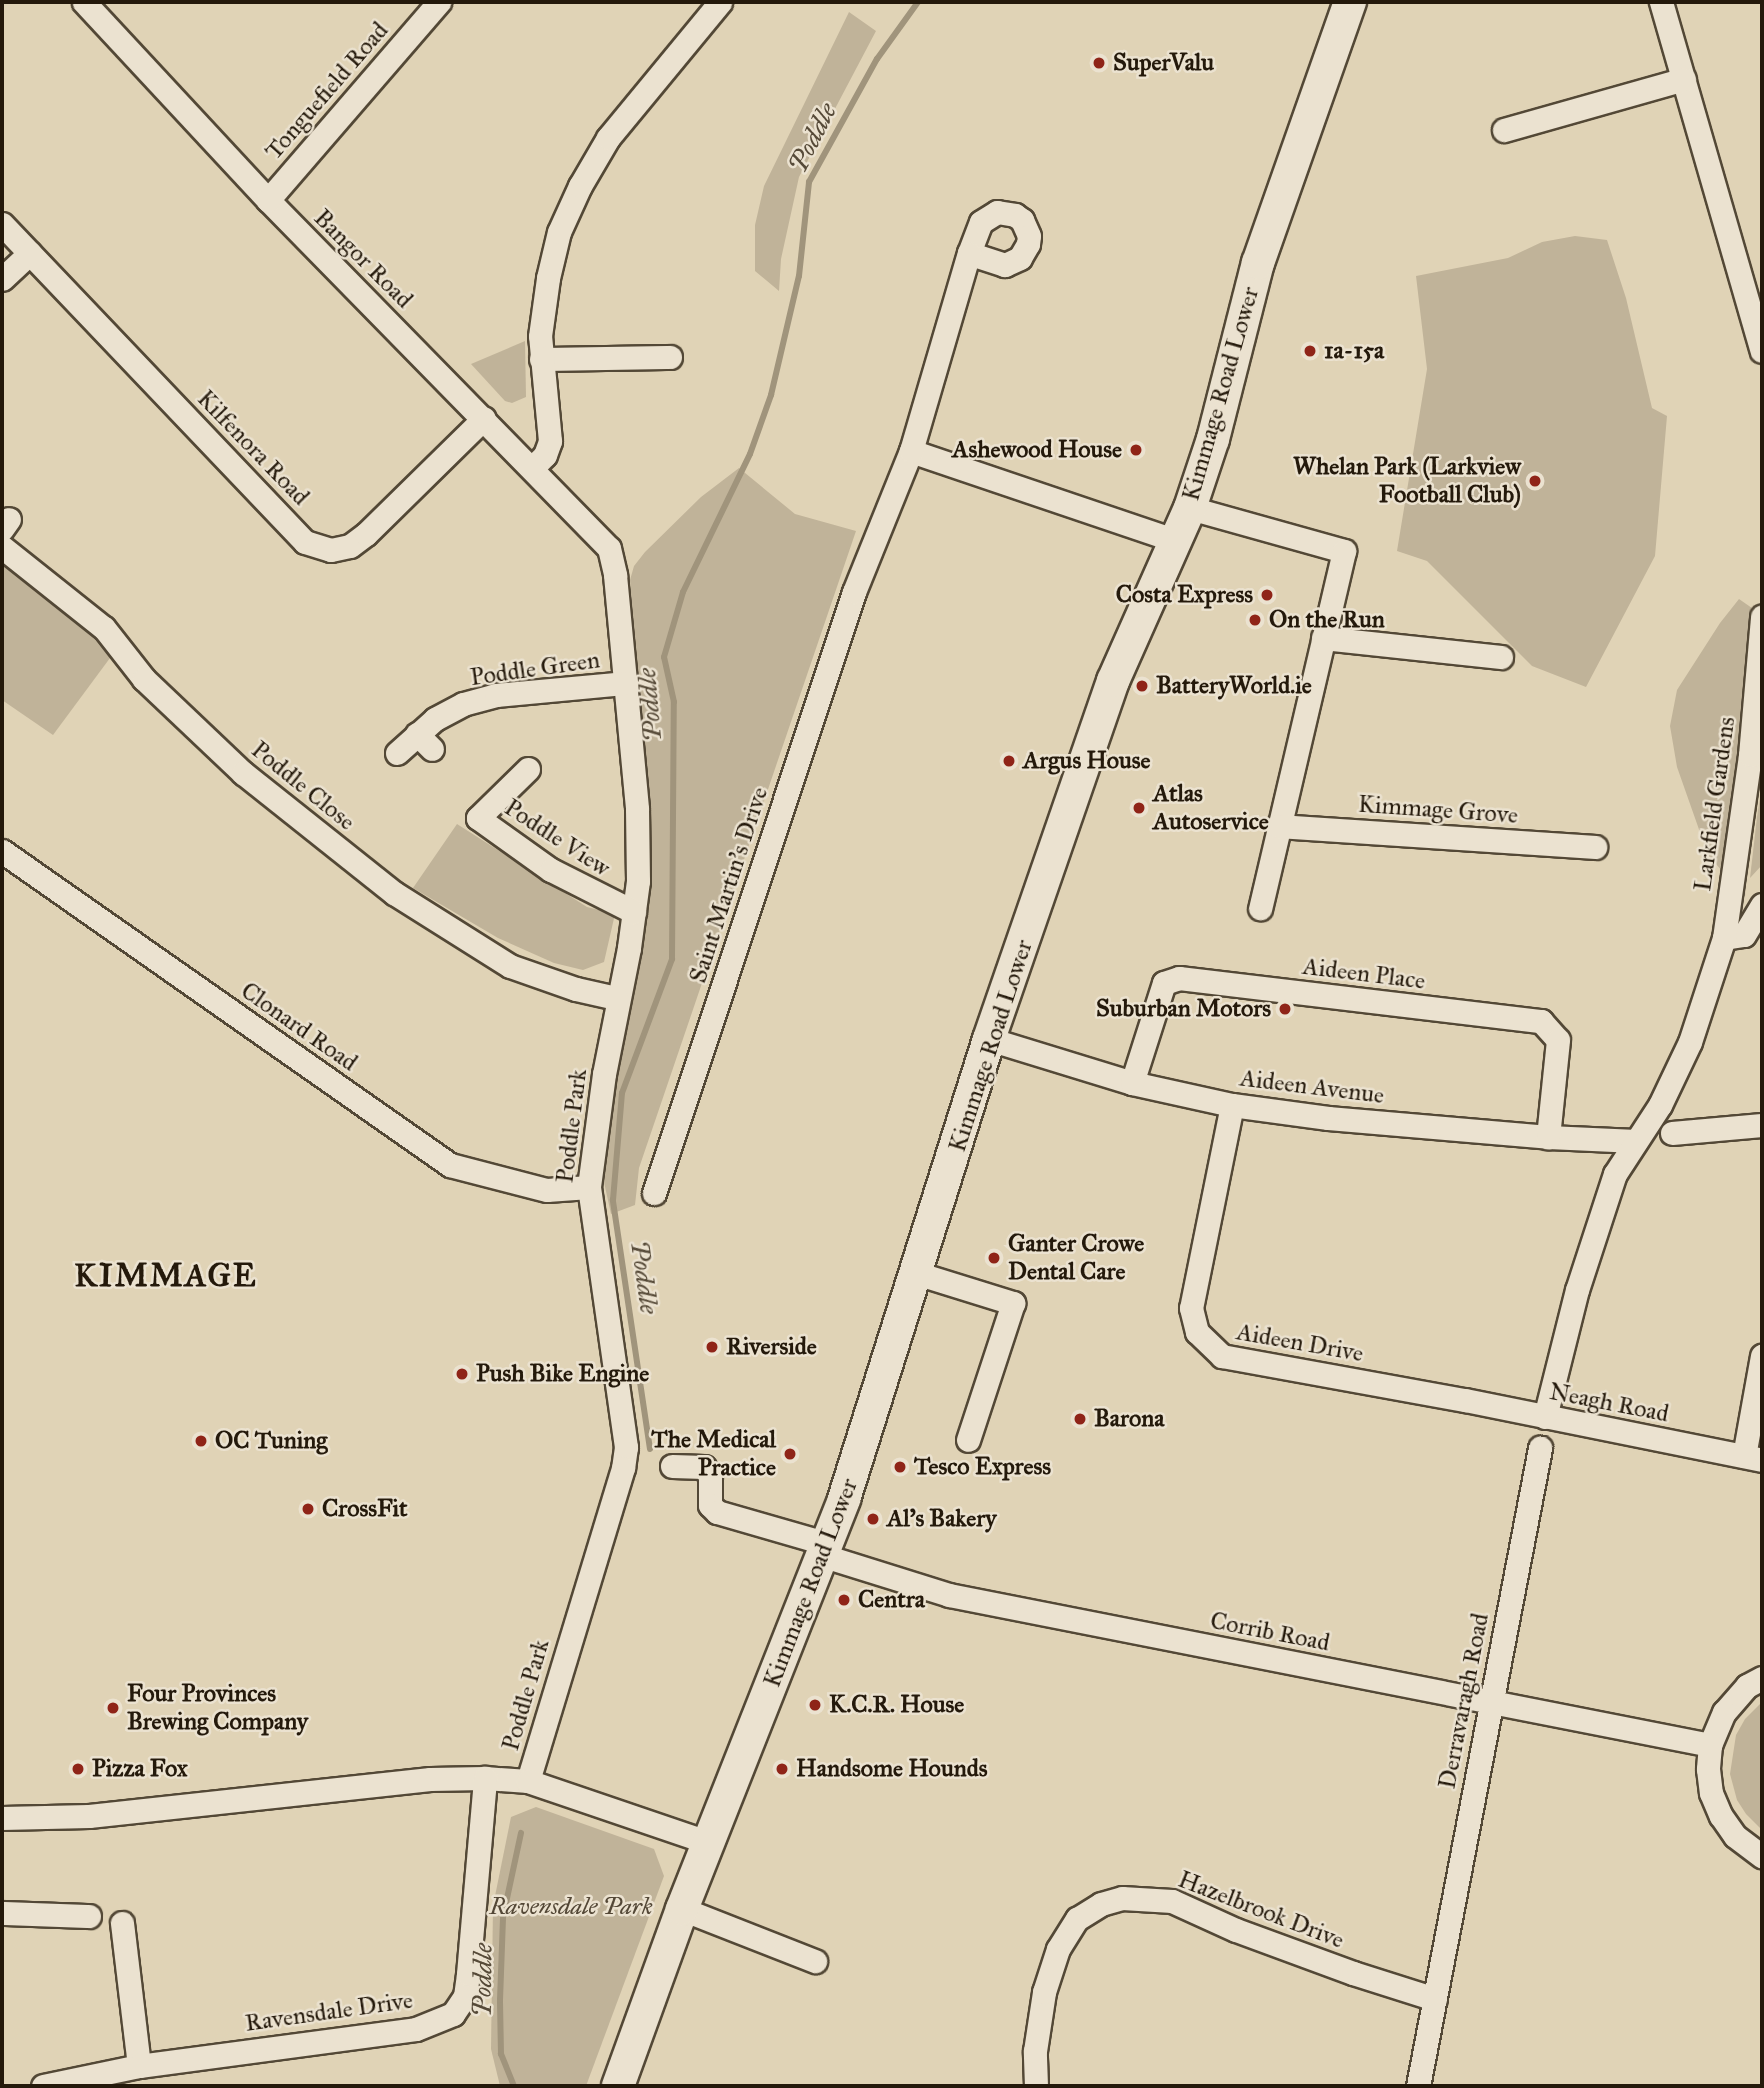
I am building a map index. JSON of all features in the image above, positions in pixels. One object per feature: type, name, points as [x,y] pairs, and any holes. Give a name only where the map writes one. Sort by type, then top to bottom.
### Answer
[{"type":"main road","name":"Kimmage Road Lower","points":[[618,2086],[682,1909],[826,1550],[989,1039],[1014,976],[1113,681],[1190,508],[1213,439],[1258,263],[1350,2]]},
{"type":"street","name":"Bangor Road","points":[[84,2],[268,200],[609,548]]},
{"type":"street","points":[[532,468],[545,454],[550,441],[541,359],[544,306],[559,232],[580,186],[608,138],[720,2]]},
{"type":"street","points":[[1661,2],[1754,295],[1762,351]]},
{"type":"street","name":"Tonguefield Road","points":[[268,200],[432,9]]},
{"type":"street","points":[[1504,130],[1684,79]]},
{"type":"street","name":"Kilfenora Road","points":[[2,224],[305,542],[331,550],[350,545],[366,534],[484,418]]},
{"type":"street","points":[[2,279],[30,253]]},
{"type":"street","name":"Saint Martin's Drive","points":[[654,1193],[854,593],[911,451],[969,253]]},
{"type":"street","points":[[541,359],[670,357]]},
{"type":"street","points":[[911,451],[1174,540]]},
{"type":"street","points":[[1190,508],[1344,551],[1260,908]]},
{"type":"street","name":"Poddle Close","points":[[2,547],[104,628],[144,679],[243,773],[394,893],[510,966],[576,989],[616,999]]},
{"type":"street","name":"Poddle Park","points":[[528,1781],[623,1468],[626,1447],[589,1187],[616,999],[638,881],[637,809],[615,575],[609,548]]},
{"type":"street","name":"Larkfield Gardens","points":[[1636,1141],[1660,1105],[1690,1042],[1724,938],[1750,755],[1762,617]]},
{"type":"street","points":[[1323,638],[1501,657]]},
{"type":"street","name":"Poddle Green","points":[[397,753],[425,742],[435,719],[463,704],[496,695],[626,683]]},
{"type":"street","name":"Poddle View","points":[[528,769],[478,818],[551,870],[634,912]]},
{"type":"street","name":"Kimmage Grove","points":[[1278,826],[1595,846]]},
{"type":"street","name":"Clonard Road","points":[[2,851],[450,1164],[547,1190],[589,1187]]},
{"type":"street","points":[[1728,906],[1762,902]]},
{"type":"street","points":[[1724,938],[1744,935],[1762,902]]},
{"type":"street","name":"Aideen Place","points":[[1132,1083],[1164,983],[1179,978],[1541,1021],[1558,1040],[1548,1137]]},
{"type":"street","name":"Aideen Avenue","points":[[989,1039],[1132,1083],[1232,1105],[1328,1118],[1548,1137],[1636,1141]]},
{"type":"street","name":"Aideen Drive","points":[[1232,1105],[1191,1308],[1197,1332],[1222,1356],[1465,1400]]},
{"type":"street","points":[[1672,1133],[1762,1125]]},
{"type":"street","points":[[1545,1417],[1577,1290],[1602,1211],[1615,1174],[1636,1141]]},
{"type":"street","points":[[916,1273],[1013,1303],[968,1440]]},
{"type":"street","name":"Neagh Road","points":[[1465,1400],[1753,1458],[1762,1356]]},
{"type":"street","name":"Derravaragh Road","points":[[1435,1998],[1541,1448]]},
{"type":"street","name":"Corrib Road","points":[[672,1465],[704,1467],[710,1476],[710,1505],[717,1511],[949,1595],[1710,1745]]},
{"type":"street","points":[[1762,1678],[1747,1686],[1724,1712],[1710,1745],[1708,1769],[1711,1793],[1721,1816],[1735,1836],[1762,1856]]},
{"type":"street","points":[[2,1818],[89,1816],[430,1779],[485,1778],[528,1781],[710,1843]]},
{"type":"street","name":"Ravensdale Drive","points":[[43,2086],[139,2066],[416,2029],[453,2014],[465,1996],[468,1974],[485,1778]]},
{"type":"street","name":"Hazelbrook Drive","points":[[1036,2086],[1035,2051],[1044,1992],[1058,1950],[1077,1919],[1101,1904],[1122,1898],[1172,1901],[1236,1930],[1353,1973],[1435,1998]]},
{"type":"street","points":[[682,1909],[815,1961]]},
{"type":"street","points":[[2,1913],[89,1916]]},
{"type":"street","points":[[122,1923],[139,2066]]},
{"type":"street","points":[[1418,2086],[1435,1998]]},
{"type":"green space","points":[[849,12],[876,31],[799,177],[781,259],[779,291],[755,271],[755,225],[764,186]]},
{"type":"green space","name":"Whelan Park (Larkview Football Club)","points":[[1575,236],[1607,240],[1626,298],[1652,408],[1667,416],[1655,556],[1586,687],[1532,666],[1427,561],[1397,551],[1427,369],[1416,276],[1508,258],[1542,242]]},
{"type":"green space","points":[[525,341],[526,397],[512,403],[505,401],[471,364]]},
{"type":"green space","points":[[739,468],[795,514],[856,531],[639,1168],[635,1205],[611,1214],[595,1141],[603,1081],[648,904],[650,848],[630,580],[634,566],[645,552],[701,497]]},
{"type":"green space","points":[[2,565],[76,617],[110,658],[53,735],[2,700]]},
{"type":"green space","points":[[1739,599],[1762,615],[1762,760],[1756,766],[1751,804],[1745,897],[1708,855],[1677,767],[1670,726],[1677,690],[1720,623]]},
{"type":"green space","points":[[1762,785],[1762,865],[1750,878],[1757,817]]},
{"type":"green space","points":[[457,824],[587,907],[615,914],[604,962],[583,970],[554,963],[498,938],[413,888]]},
{"type":"green space","points":[[1762,1702],[1762,1830],[1737,1800],[1730,1774],[1736,1735],[1745,1719]]},
{"type":"green space","name":"Ravensdale Park","points":[[536,1807],[654,1849],[664,1876],[586,2086],[500,2086],[491,2049],[493,1906],[511,1817]]},
{"type":"waterway","name":"Poddle","points":[[650,1449],[613,1200],[622,1093],[672,959],[674,702],[664,657],[683,592],[750,454],[771,395],[799,276],[809,182],[877,59],[918,2]]},
{"type":"waterway","name":"Poddle","points":[[514,2086],[501,2054],[500,2000],[503,1917],[521,1833]]},
{"type":"place","name":"SuperValu","points":[[1099,63]]},
{"type":"place","name":"1a-15a","points":[[1310,351]]},
{"type":"place","name":"Ashewood House","points":[[1136,450]]},
{"type":"place","name":"Whelan Park (Larkview Football Club)","points":[[1535,481]]},
{"type":"place","name":"Costa Express","points":[[1267,595]]},
{"type":"place","name":"On the Run","points":[[1255,620]]},
{"type":"place","name":"BatteryWorld.ie","points":[[1142,686]]},
{"type":"place","name":"Argus House","points":[[1009,761]]},
{"type":"place","name":"Atlas Autoservice","points":[[1139,808]]},
{"type":"place","name":"Suburban Motors","points":[[1285,1009]]},
{"type":"place","name":"Ganter Crowe Dental Care","points":[[994,1258]]},
{"type":"place","name":"Riverside","points":[[712,1347]]},
{"type":"place","name":"Push Bike Engine","points":[[462,1374]]},
{"type":"place","name":"Barona","points":[[1080,1419]]},
{"type":"place","name":"OC Tuning","points":[[201,1441]]},
{"type":"place","name":"The Medical Practice","points":[[790,1454]]},
{"type":"place","name":"Tesco Express","points":[[900,1467]]},
{"type":"place","name":"CrossFit","points":[[308,1509]]},
{"type":"place","name":"Al's Bakery","points":[[873,1519]]},
{"type":"place","name":"Centra","points":[[844,1600]]},
{"type":"place","name":"K.C.R. House","points":[[815,1705]]},
{"type":"place","name":"Four Provinces Brewing Company","points":[[113,1708]]},
{"type":"place","name":"Pizza Fox","points":[[78,1769]]},
{"type":"place","name":"Handsome Hounds","points":[[782,1769]]},
{"type":"district","name":"KIMMAGE","points":[[166,1276]]}]
